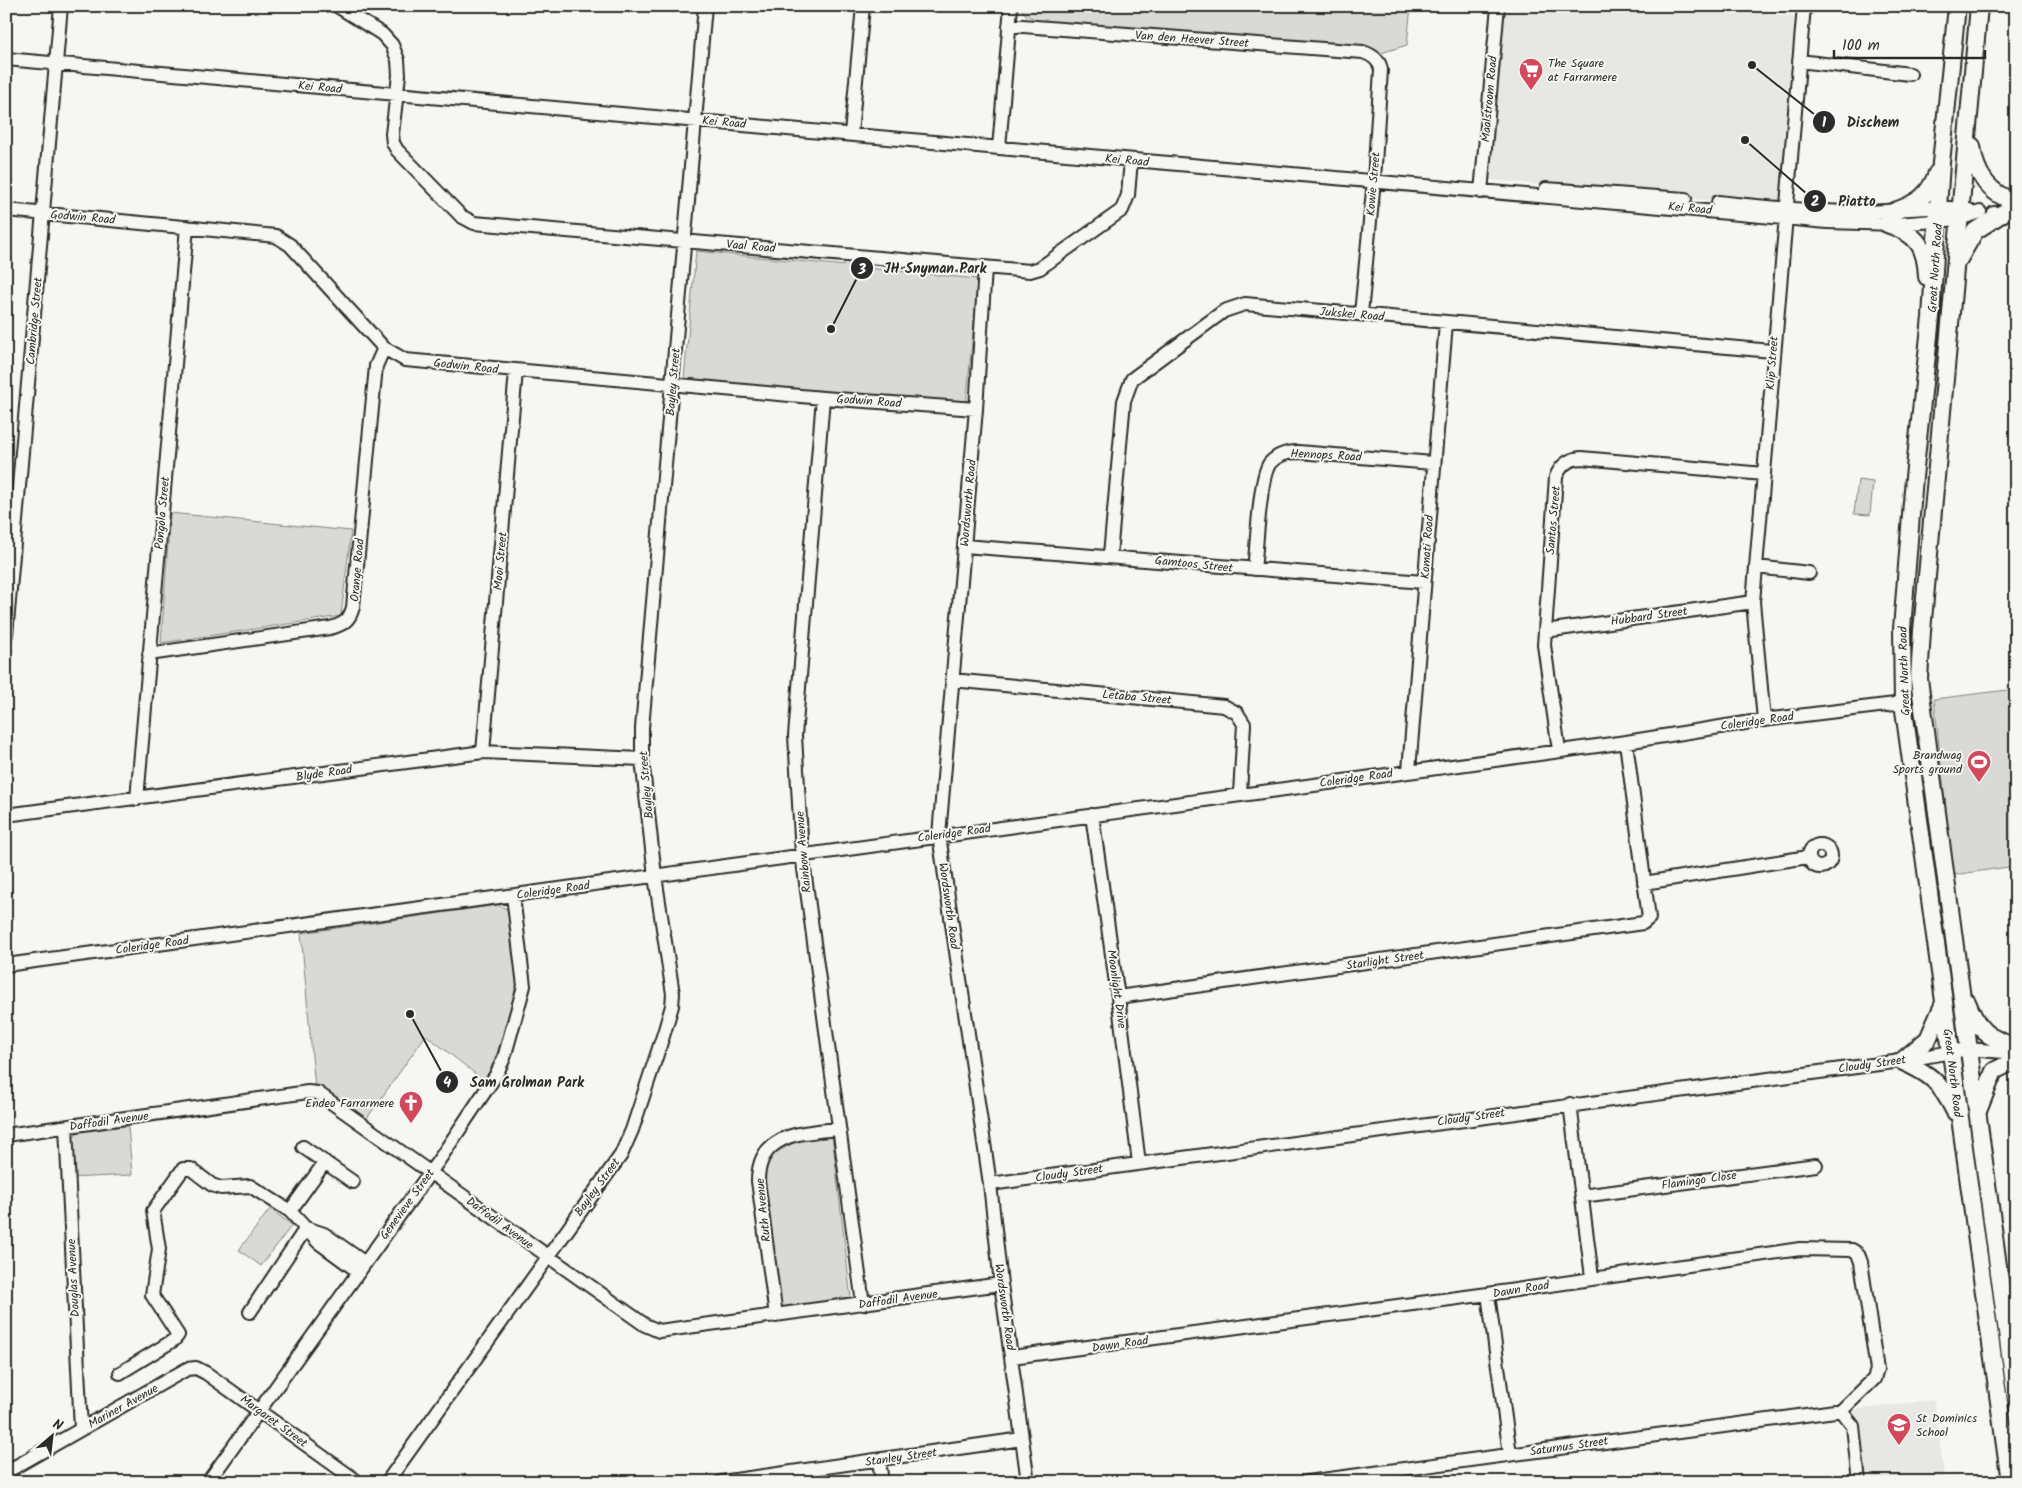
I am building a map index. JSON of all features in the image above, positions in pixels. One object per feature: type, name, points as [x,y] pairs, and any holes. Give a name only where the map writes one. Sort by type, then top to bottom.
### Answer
[{"type":"main road","name":"Great North Road","points":[[1957,6],[1941,163],[1931,317],[1914,478],[1902,629],[1903,702],[2010,1482]]},
{"type":"main road","name":"Great North Road","points":[[1978,6],[1919,680],[1958,984],[2016,1399]]},
{"type":"main road","points":[[1969,124],[1974,164],[1981,177],[1999,195],[2016,202]]},
{"type":"main road","points":[[1931,317],[1924,252],[1916,239],[1891,218],[1929,192],[1941,163]]},
{"type":"main road","points":[[1955,266],[1975,231],[2009,212]]},
{"type":"main road","points":[[1958,984],[1978,1027],[1994,1040],[2016,1047]]},
{"type":"main road","points":[[1944,1003],[1928,1038],[1902,1060],[1934,1078],[1945,1093],[1959,1120]]},
{"type":"main road","points":[[1977,1115],[1992,1074],[1998,1068],[2016,1060]]},
{"type":"main road","points":[[1975,1235],[1994,1232]]},
{"type":"street","name":"Cambridge Street","points":[[6,635],[10,544],[44,213],[61,6]]},
{"type":"street","name":"Vaal Road","points":[[337,6],[382,34],[392,45],[398,60],[392,134],[393,143],[426,181],[465,219],[478,223],[1030,271],[1040,268],[1122,210],[1128,195],[1131,160]]},
{"type":"street","name":"Bayley Street","points":[[387,1482],[627,1143],[672,1006],[671,980],[642,759],[642,728],[705,6]]},
{"type":"street","points":[[852,134],[863,6]]},
{"type":"street","points":[[999,148],[1011,6]]},
{"type":"street","name":"Maalstroom Road","points":[[1481,188],[1498,6]]},
{"type":"street","name":"Klip Street","points":[[1764,720],[1752,602],[1764,474],[1772,351],[1804,6]]},
{"type":"street","name":"Van den Heever Street","points":[[1009,25],[1363,52],[1373,57]]},
{"type":"street","name":"Kowie Street","points":[[1361,314],[1374,180],[1381,70],[1380,64],[1373,57]]},
{"type":"street","name":"Kei Road","points":[[6,60],[1441,186],[1594,191],[1786,213],[1831,212],[1891,218],[1939,213],[2009,212]]},
{"type":"street","points":[[1799,61],[1910,74]]},
{"type":"street","name":"Godwin Road","points":[[6,210],[270,234],[282,239],[384,348],[405,360],[516,371],[673,382],[823,398],[976,409]]},
{"type":"street","name":"Pongola Street","points":[[137,798],[187,227]]},
{"type":"street","name":"Wordsworth Road","points":[[985,268],[976,409],[939,835],[990,1184],[1001,1284],[1028,1482]]},
{"type":"street","name":"Jukskei Road","points":[[1110,556],[1124,401],[1132,378],[1224,311],[1237,306],[1244,304],[1772,351]]},
{"type":"street","name":"Komati Road","points":[[1410,770],[1433,463],[1446,323]]},
{"type":"street","name":"Orange Road","points":[[149,654],[330,628],[344,624],[353,607],[376,366],[384,348]]},
{"type":"street","name":"Mooi Street","points":[[483,752],[516,371]]},
{"type":"street","name":"Rainbow Avenue","points":[[823,398],[795,718],[802,854],[863,1304]]},
{"type":"street","name":"Hennops Road","points":[[1254,569],[1264,472],[1276,458],[1284,453],[1298,452],[1433,463]]},
{"type":"street","name":"Santos Street","points":[[1559,750],[1546,665],[1545,630],[1556,477],[1559,469],[1566,462],[1581,458],[1764,474]]},
{"type":"street","name":"Gamtoos Street","points":[[964,546],[1424,582]]},
{"type":"street","points":[[1756,567],[1809,573]]},
{"type":"street","name":"Hubbard Street","points":[[1545,630],[1752,602]]},
{"type":"street","name":"Letaba Street","points":[[952,680],[1230,708],[1242,718],[1244,724],[1240,794]]},
{"type":"street","name":"Coleridge Road","points":[[6,965],[1410,770],[1626,742],[1764,720],[1903,702]]},
{"type":"street","points":[[1626,742],[1644,884],[1808,857]]},
{"type":"street","name":"Blyde Road","points":[[6,815],[483,752],[642,759]]},
{"type":"street","name":"Moonlight Drive","points":[[1092,815],[1139,1163]]},
{"type":"street","name":"Starlight Street","points":[[1118,997],[1630,926],[1650,918],[1644,884]]},
{"type":"street","name":"Genevieve Street","points":[[208,1482],[494,1080],[504,1058],[521,1004],[524,986],[513,896]]},
{"type":"street","name":"Cloudy Street","points":[[990,1184],[1902,1060],[1968,1049],[2016,1053]]},
{"type":"street","name":"Daffodil Avenue","points":[[6,1135],[318,1092],[546,1256],[654,1330],[670,1331],[1001,1284]]},
{"type":"street","points":[[1570,1104],[1592,1278]]},
{"type":"street","name":"Douglas Avenue","points":[[66,1127],[80,1429]]},
{"type":"street","name":"Ruth Avenue","points":[[776,1316],[758,1181],[761,1162],[771,1147],[783,1138],[838,1128]]},
{"type":"street","points":[[302,1147],[353,1182]]},
{"type":"street","points":[[290,1211],[325,1162]]},
{"type":"street","name":"Flamingo Close","points":[[1582,1196],[1816,1165]]},
{"type":"street","points":[[120,1373],[174,1340],[178,1335],[178,1332],[154,1299],[151,1291],[159,1248],[153,1211],[178,1172],[188,1168],[212,1185],[221,1188],[250,1186],[290,1211],[318,1242],[362,1267]]},
{"type":"street","points":[[250,1312],[306,1228]]},
{"type":"street","name":"Dawn Road","points":[[1012,1357],[1488,1294],[1800,1250],[1855,1251],[1860,1262],[1876,1373],[1871,1382],[1836,1411]]},
{"type":"street","points":[[1488,1294],[1510,1454]]},
{"type":"street","name":"Mariner Avenue","points":[[6,1472],[187,1369]]},
{"type":"street","name":"Margaret Street","points":[[187,1369],[200,1369],[358,1482]]},
{"type":"street","points":[[1836,1411],[1852,1426],[1859,1482]]},
{"type":"street","name":"Saturnus Street","points":[[1307,1482],[1836,1411]]},
{"type":"street","name":"Stanley Street","points":[[721,1482],[1022,1439]]},
{"type":"street","points":[[879,1460],[882,1482]]},
{"type":"shaded area","points":[[1019,6],[1411,6],[1407,45],[1381,53],[1039,21],[1026,15]]},
{"type":"shaded area","name":"The Square at Farrarmere","points":[[1501,6],[1672,6],[1794,16],[1780,207],[1489,180]]},
{"type":"shaded area","points":[[696,251],[978,279],[966,406],[684,378]]},
{"type":"shaded area","points":[[1858,480],[1873,482],[1870,515],[1854,514]]},
{"type":"shaded area","points":[[170,513],[351,531],[341,616],[161,643]]},
{"type":"shaded area","name":"Brandwag Sports ground","points":[[2016,689],[2016,866],[1953,875],[1934,699]]},
{"type":"shaded area","points":[[498,905],[509,910],[518,992],[487,1083],[426,1035],[365,1121],[315,1089],[301,933]]},
{"type":"shaded area","points":[[2016,1087],[2016,1222],[2008,1098]]},
{"type":"shaded area","points":[[128,1126],[132,1175],[70,1178],[68,1141],[88,1128]]},
{"type":"shaded area","points":[[832,1134],[851,1299],[778,1311],[760,1183],[769,1156],[801,1139]]},
{"type":"shaded area","points":[[270,1209],[292,1225],[261,1266],[239,1250]]},
{"type":"shaded area","name":"St Dominics School","points":[[1934,1400],[1945,1482],[1862,1482],[1853,1410]]},
{"type":"place","name":"Dischem","points":[[1752,65]]},
{"type":"place","name":"The Square at Farrarmere","points":[[1531,91]]},
{"type":"place","name":"Piatto","points":[[1745,140]]},
{"type":"place","name":"JH Snyman Park","points":[[831,329]]},
{"type":"place","name":"Brandwag Sports ground","points":[[1979,783]]},
{"type":"place","name":"Sam Grolman Park","points":[[410,1014]]},
{"type":"place","name":"Endeo Farrarmere","points":[[411,1124]]},
{"type":"place","name":"St Dominics School","points":[[1899,1446]]}]
